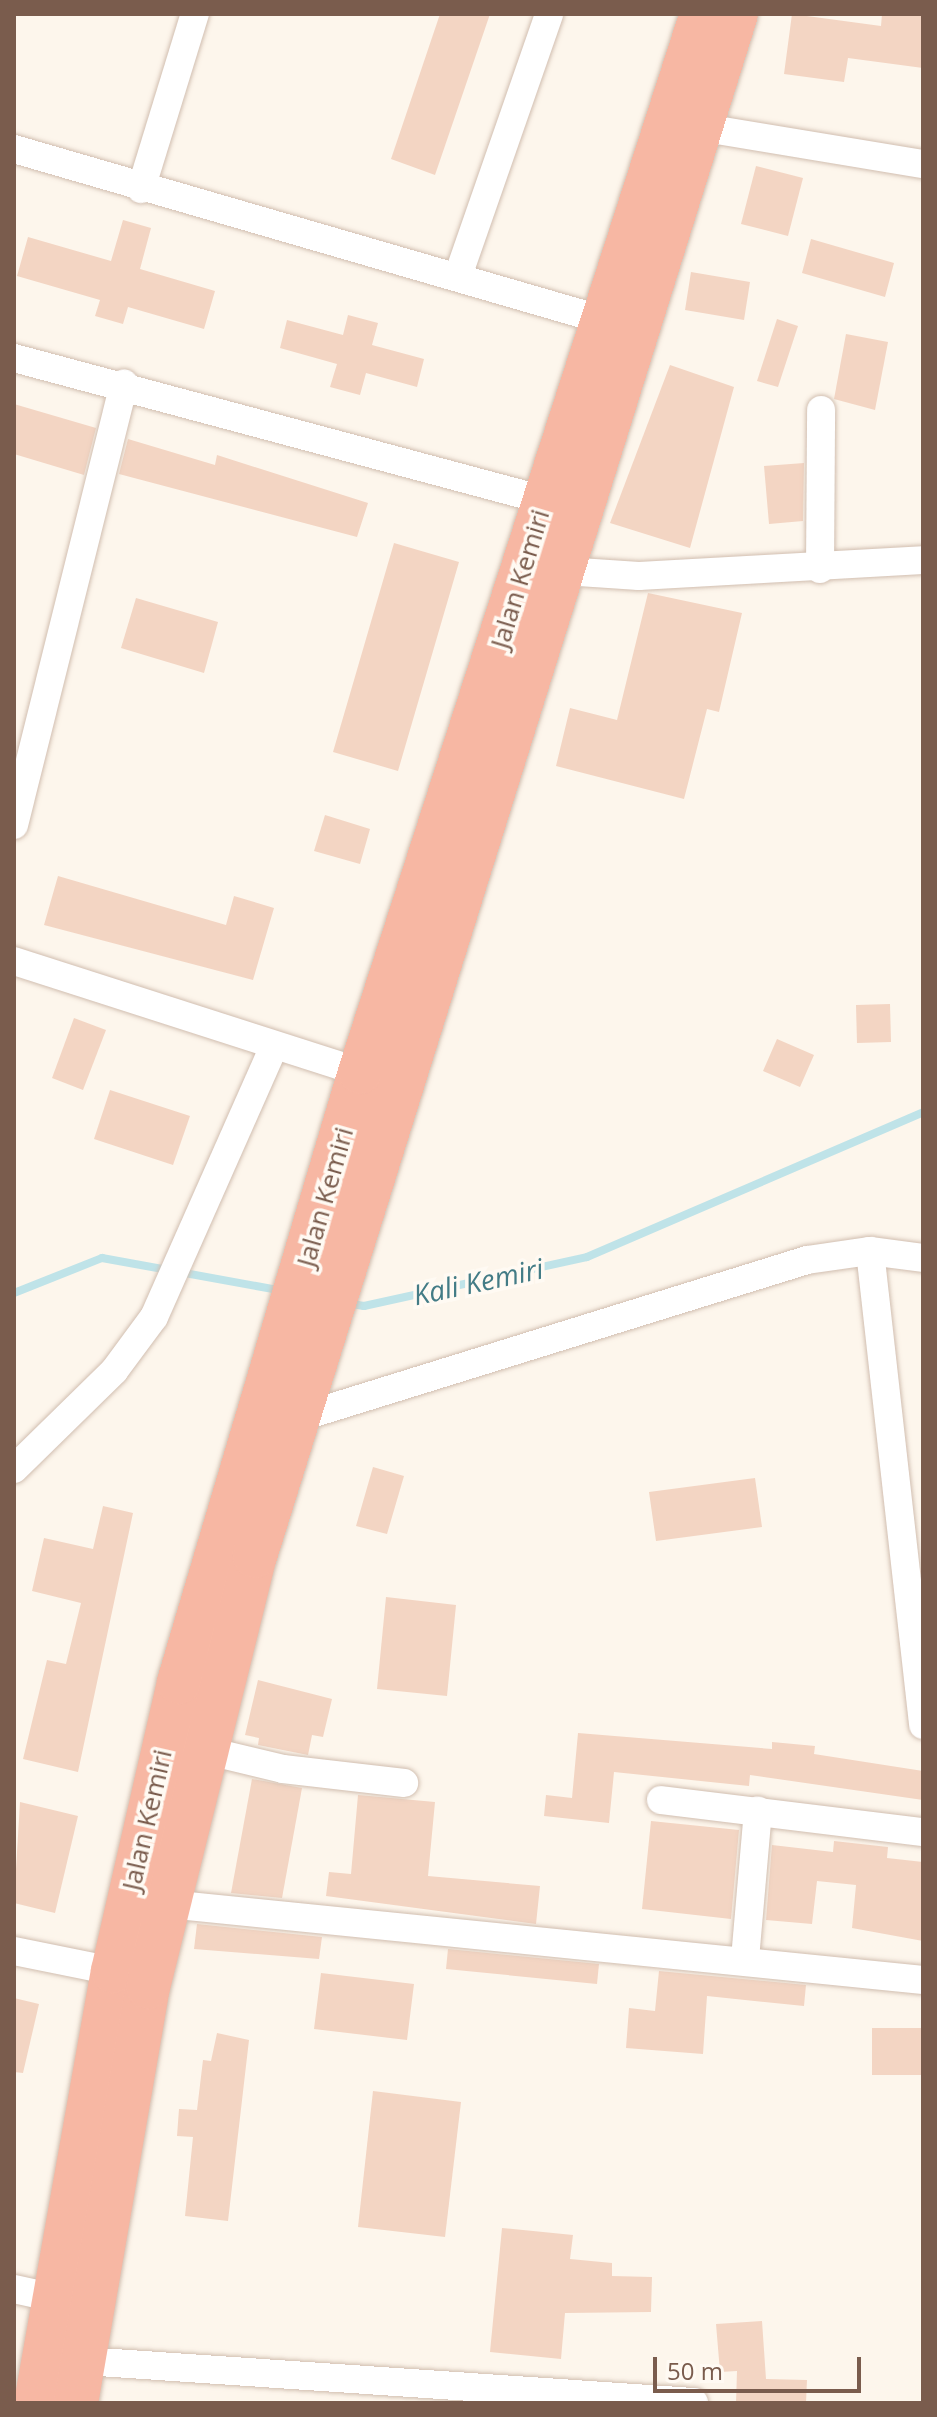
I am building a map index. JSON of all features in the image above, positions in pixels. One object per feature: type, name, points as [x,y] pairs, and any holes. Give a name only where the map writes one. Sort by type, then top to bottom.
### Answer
[{"type":"highway","name":"Jalan Kemiri","points":[[76,2403],[168,1904],[326,1260],[360,1072],[542,568],[683,125],[702,14]]},
{"type":"highway","name":"Jalan Kemiri","points":[[326,1260],[402,1085],[542,568],[544,500],[603,320],[683,125],[736,14]]},
{"type":"highway","name":"Jalan Kemiri","points":[[36,2403],[34,2294],[113,1971],[179,1682],[293,1395]]},
{"type":"street","points":[[141,189],[195,14]]},
{"type":"street","points":[[458,276],[549,14]]},
{"type":"street","points":[[683,125],[923,164]]},
{"type":"street","points":[[14,149],[141,189],[458,276],[603,320]]},
{"type":"street","points":[[14,358],[124,384],[544,500]]},
{"type":"street","points":[[14,825],[124,384]]},
{"type":"street","points":[[820,569],[821,410]]},
{"type":"street","points":[[542,568],[604,577],[820,569],[923,560]]},
{"type":"street","points":[[14,961],[402,1085]]},
{"type":"street","points":[[14,1469],[114,1371],[154,1317],[274,1046]]},
{"type":"street","points":[[870,1251],[923,1725]]},
{"type":"street","points":[[293,1395],[807,1260],[870,1251],[923,1258]]},
{"type":"street","points":[[204,1750],[283,1769],[404,1783]]},
{"type":"street","points":[[661,1800],[923,1832]]},
{"type":"street","points":[[745,1959],[758,1811]]},
{"type":"street","points":[[168,1904],[745,1959],[923,1980]]},
{"type":"street","points":[[14,1951],[113,1971]]},
{"type":"street","points":[[84,2361],[694,2402]]},
{"type":"building","points":[[440,14],[490,14],[435,175],[391,159]]},
{"type":"building","points":[[792,14],[881,26],[882,14],[923,14],[923,68],[848,58],[844,82],[784,74]]},
{"type":"building","points":[[756,166],[803,178],[788,236],[741,224]]},
{"type":"building","points":[[123,220],[151,228],[140,269],[215,291],[204,329],[128,307],[123,324],[95,316],[100,300],[17,276],[28,237],[111,261]]},
{"type":"building","points":[[811,239],[894,263],[885,297],[802,273]]},
{"type":"building","points":[[691,272],[750,282],[744,320],[685,310]]},
{"type":"building","points":[[348,315],[378,323],[372,345],[424,359],[417,387],[366,373],[360,395],[330,387],[337,364],[280,348],[287,320],[343,335]]},
{"type":"building","points":[[777,319],[798,326],[778,387],[757,381]]},
{"type":"building","points":[[846,334],[888,342],[875,410],[834,399]]},
{"type":"building","points":[[670,365],[734,387],[690,548],[610,523]]},
{"type":"building","points":[[14,404],[96,428],[84,475],[14,454]]},
{"type":"building","points":[[128,439],[215,465],[217,455],[368,503],[357,537],[119,474]]},
{"type":"building","points":[[804,463],[803,521],[769,524],[764,466]]},
{"type":"building","points":[[394,543],[459,562],[398,771],[333,752]]},
{"type":"building","points":[[648,593],[742,613],[719,712],[707,709],[684,799],[556,766],[570,708],[617,720]]},
{"type":"building","points":[[136,598],[218,622],[204,673],[121,648]]},
{"type":"building","points":[[325,815],[370,829],[360,864],[314,851]]},
{"type":"building","points":[[58,876],[226,925],[234,896],[274,908],[253,980],[44,925]]},
{"type":"building","points":[[890,1004],[891,1042],[857,1043],[856,1005]]},
{"type":"building","points":[[74,1018],[106,1030],[83,1090],[52,1078]]},
{"type":"building","points":[[777,1039],[814,1055],[800,1087],[763,1071]]},
{"type":"building","points":[[110,1090],[190,1116],[173,1165],[94,1139]]},
{"type":"building","points":[[373,1467],[404,1476],[387,1534],[356,1526]]},
{"type":"building","points":[[755,1478],[762,1527],[656,1541],[649,1492]]},
{"type":"building","points":[[103,1506],[133,1513],[78,1772],[23,1759],[47,1660],[66,1664],[81,1603],[32,1591],[44,1538],[93,1549]]},
{"type":"building","points":[[386,1597],[456,1605],[447,1696],[377,1689]]},
{"type":"building","points":[[258,1680],[332,1699],[323,1737],[312,1735],[308,1755],[258,1745],[259,1738],[245,1735]]},
{"type":"building","points":[[578,1733],[772,1749],[772,1742],[815,1746],[814,1754],[923,1771],[923,1800],[750,1775],[749,1786],[614,1772],[609,1823],[544,1816],[546,1795],[572,1798]]},
{"type":"building","points":[[252,1779],[302,1788],[282,1898],[231,1893]]},
{"type":"building","points":[[358,1795],[435,1802],[428,1876],[540,1886],[536,1924],[326,1896],[329,1872],[351,1874]]},
{"type":"building","points":[[20,1802],[78,1816],[55,1913],[14,1903]]},
{"type":"building","points":[[651,1821],[739,1830],[731,1919],[642,1909]]},
{"type":"building","points":[[834,1841],[888,1847],[887,1858],[923,1862],[923,1941],[852,1928],[856,1885],[817,1881],[812,1924],[766,1920],[772,1845],[833,1852]]},
{"type":"building","points":[[197,1924],[322,1937],[319,1959],[194,1949]]},
{"type":"building","points":[[448,1949],[599,1964],[597,1984],[446,1969]]},
{"type":"building","points":[[659,1971],[806,1985],[804,2006],[707,1996],[703,2054],[626,2048],[629,2008],[655,2011]]},
{"type":"building","points":[[321,1973],[414,1984],[407,2040],[314,2029]]},
{"type":"building","points":[[14,1998],[39,2004],[23,2073],[14,2072]]},
{"type":"building","points":[[872,2028],[923,2028],[923,2075],[872,2075]]},
{"type":"building","points":[[217,2033],[249,2040],[228,2221],[185,2216],[193,2137],[177,2136],[179,2109],[197,2110],[203,2060],[211,2061]]},
{"type":"building","points":[[373,2091],[461,2102],[445,2237],[358,2227]]},
{"type":"building","points":[[502,2228],[573,2235],[570,2259],[612,2263],[612,2276],[652,2277],[651,2312],[565,2313],[561,2359],[490,2352]]},
{"type":"building","points":[[762,2321],[766,2379],[807,2380],[806,2403],[736,2403],[737,2371],[720,2372],[716,2324]]},
{"type":"waterway","name":"Kali Kemiri","points":[[347,1303],[364,1306],[587,1257],[923,1112]]},
{"type":"waterway","name":"Kali Kemiri","points":[[14,1293],[102,1258],[283,1291]]}]
